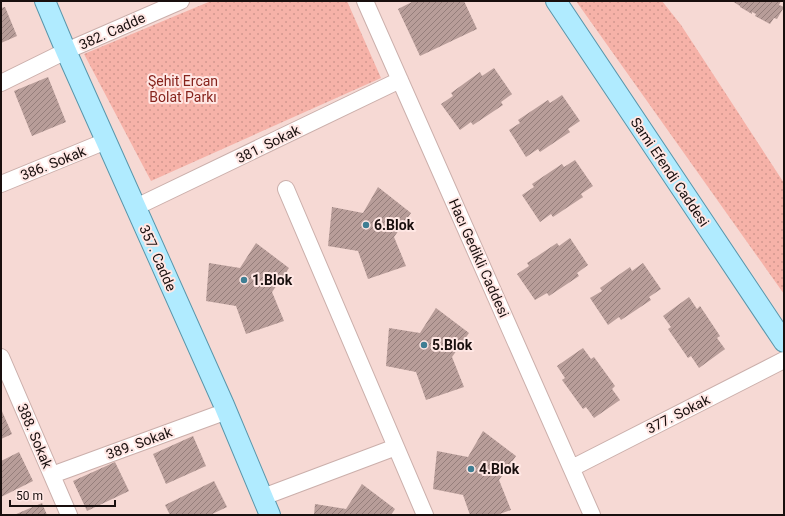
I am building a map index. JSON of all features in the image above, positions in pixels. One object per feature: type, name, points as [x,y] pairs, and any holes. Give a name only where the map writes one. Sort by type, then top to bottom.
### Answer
[{"type":"main road","name":"357. Cadde","points":[[46,1],[66,51],[227,411],[267,506]]},
{"type":"main road","name":"Sami Efendi Caddesi","points":[[556,1],[784,342]]},
{"type":"street","name":"382. Cadde","points":[[1,83],[66,51],[181,1]]},
{"type":"street","name":"Hacı Gedikli Caddesi","points":[[365,1],[592,515]]},
{"type":"street","name":"381. Sokak","points":[[136,208],[400,80]]},
{"type":"street","name":"386. Sokak","points":[[1,184],[106,141]]},
{"type":"street","points":[[286,189],[425,515]]},
{"type":"street","name":"388. Sokak","points":[[1,357],[69,515]]},
{"type":"street","name":"377. Sokak","points":[[572,468],[784,360]]},
{"type":"street","name":"389. Sokak","points":[[52,475],[227,411]]},
{"type":"street","points":[[267,506],[396,447]]},
{"type":"green space","name":"Şehit Ercan Bolat Parkı","points":[[211,1],[347,1],[381,78],[151,181],[84,54]]},
{"type":"green space","points":[[576,1],[662,1],[681,25],[784,183],[784,294]]},
{"type":"building","points":[[414,1],[464,1],[477,29],[420,56],[398,9]]},
{"type":"building","points":[[732,1],[781,1],[779,5],[784,7],[777,19],[774,18],[770,24],[755,16],[756,14],[752,12],[752,14]]},
{"type":"building","points":[[5,7],[17,36],[1,43],[1,8]]},
{"type":"building","points":[[494,68],[512,94],[501,102],[503,105],[473,125],[471,122],[460,130],[441,104],[453,96],[451,93],[480,72],[482,76]]},
{"type":"building","points":[[48,77],[66,122],[32,136],[14,91]]},
{"type":"building","points":[[562,95],[580,121],[568,129],[570,132],[540,152],[538,149],[526,157],[509,130],[520,123],[518,120],[548,100],[550,103]]},
{"type":"building","points":[[575,160],[593,186],[581,194],[583,197],[553,217],[551,214],[540,222],[522,195],[534,187],[532,184],[562,164],[564,167]]},
{"type":"building","name":"6.Blok","points":[[378,187],[411,213],[394,237],[406,266],[368,279],[358,251],[328,246],[332,207],[363,213]]},
{"type":"building","points":[[570,238],[588,265],[577,273],[579,276],[549,296],[547,293],[535,300],[517,274],[529,266],[527,263],[557,243],[559,246]]},
{"type":"building","name":"1.Blok","points":[[256,243],[289,268],[272,292],[284,321],[246,334],[236,306],[206,301],[209,263],[240,268]]},
{"type":"building","points":[[643,263],[661,289],[649,297],[651,300],[621,320],[619,317],[608,325],[590,298],[602,291],[600,288],[630,267],[632,271]]},
{"type":"building","points":[[689,297],[697,309],[700,306],[720,336],[717,338],[725,349],[699,368],[691,356],[688,358],[668,329],[671,327],[663,316]]},
{"type":"building","name":"5.Blok","points":[[436,308],[469,333],[452,357],[464,387],[426,400],[416,372],[386,366],[389,328],[420,333]]},
{"type":"building","points":[[583,348],[591,359],[594,357],[615,386],[612,389],[620,400],[594,418],[586,407],[583,409],[562,380],[565,378],[557,366]]},
{"type":"building","points":[[1,409],[12,434],[1,439]]},
{"type":"building","name":"4.Blok","points":[[483,431],[516,456],[499,480],[511,510],[497,515],[470,515],[463,495],[433,489],[437,451],[468,457]]},
{"type":"building","points":[[193,436],[206,466],[166,484],[153,454]]},
{"type":"building","points":[[19,452],[33,481],[1,497],[1,461]]},
{"type":"building","points":[[115,462],[129,491],[87,511],[73,481]]},
{"type":"building","points":[[214,481],[227,507],[210,515],[170,515],[165,505]]},
{"type":"building","points":[[362,484],[395,509],[391,515],[314,515],[315,504],[346,509]]},
{"type":"building","points":[[42,503],[47,515],[14,515]]},
{"type":"place","name":"6.Blok","points":[[366,225]]},
{"type":"place","name":"1.Blok","points":[[244,280]]},
{"type":"place","name":"5.Blok","points":[[424,345]]},
{"type":"place","name":"4.Blok","points":[[471,469]]}]
